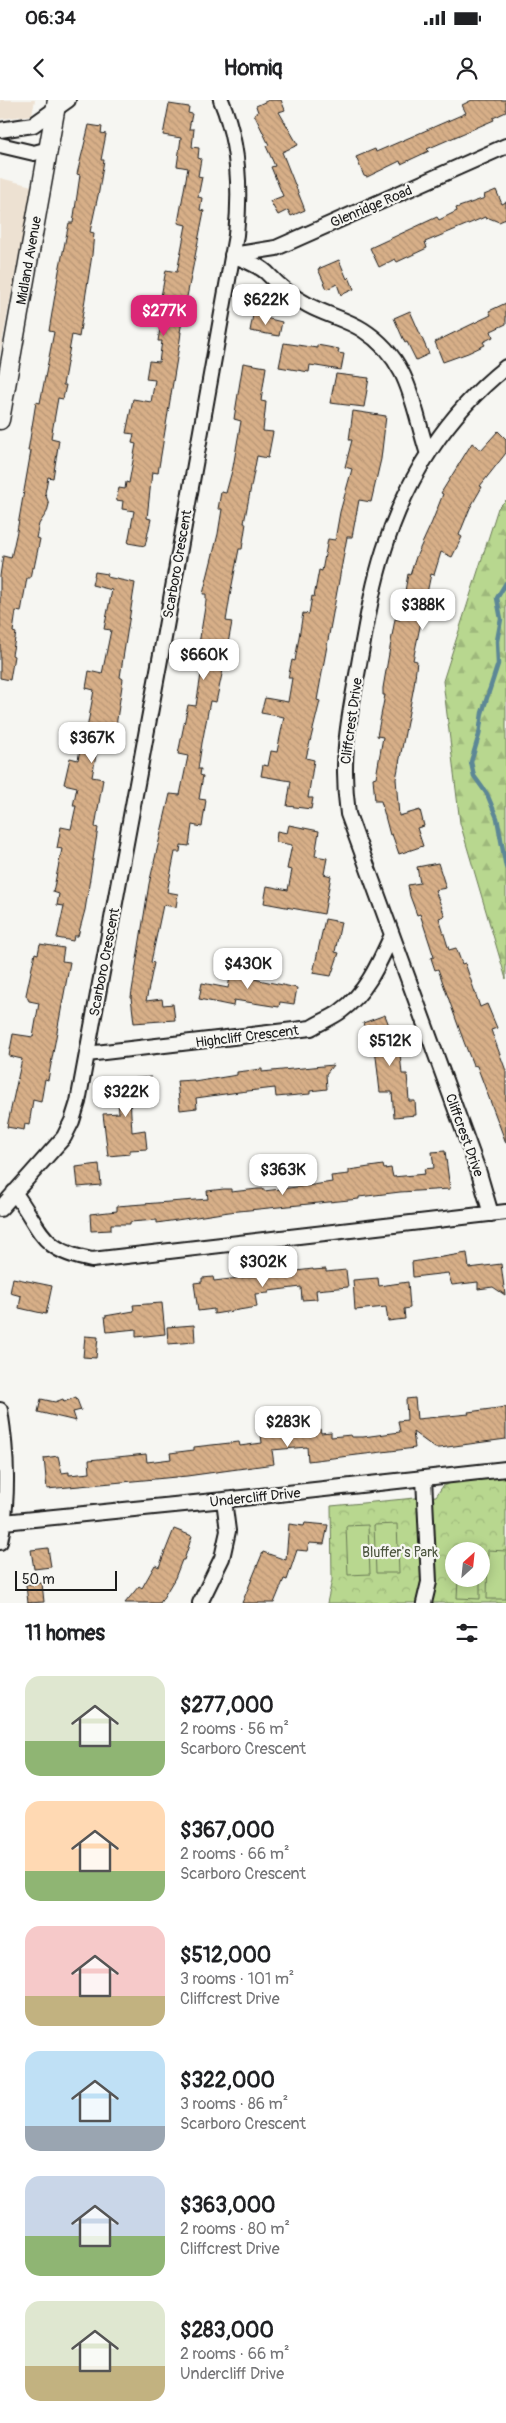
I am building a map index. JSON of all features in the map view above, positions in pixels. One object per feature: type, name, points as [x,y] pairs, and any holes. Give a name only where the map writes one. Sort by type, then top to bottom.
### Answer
[{"type":"street","name":"Scarboro Crescent","points":[[0,1209],[56,1147],[72,1121],[86,1054],[164,638],[232,255],[239,204],[239,174],[232,133],[221,100]]},
{"type":"street","points":[[0,130],[33,125],[60,103]]},
{"type":"street","name":"Midland Avenue","points":[[0,420],[4,376],[49,149],[60,103]]},
{"type":"street","points":[[0,145],[34,153],[49,149]]},
{"type":"street","name":"Glenridge Road","points":[[232,255],[276,248],[506,146]]},
{"type":"street","points":[[232,255],[255,265],[280,287],[308,306],[363,330],[385,348],[399,365],[408,383],[428,451]]},
{"type":"street","name":"Cliffcrest Drive","points":[[491,1214],[479,1173],[348,814],[344,784],[345,738],[371,599],[384,549],[408,490],[428,451],[457,414],[488,382],[506,367]]},
{"type":"street","name":"Highcliff Crescent","points":[[86,1054],[310,1028],[340,1011],[358,995],[373,976],[392,935]]},
{"type":"street","points":[[14,1192],[40,1234],[54,1248],[70,1256],[92,1260],[506,1212]]},
{"type":"street","points":[[0,1410],[7,1467],[4,1522],[0,1542]]},
{"type":"street","name":"Undercliff Drive","points":[[4,1522],[506,1469]]},
{"type":"street","points":[[424,1478],[429,1582],[424,1603]]},
{"type":"street","points":[[200,1603],[224,1549],[228,1531],[224,1500]]},
{"type":"shaded area","points":[[0,100],[35,100],[32,115],[0,119]]},
{"type":"shaded area","points":[[0,178],[32,186],[0,354]]},
{"type":"green space","points":[[506,500],[506,979],[460,823],[443,681],[498,508]]},
{"type":"green space","name":"Bluffer's Park","points":[[506,1477],[506,1603],[327,1603],[332,1580],[331,1506],[436,1496],[443,1486],[451,1483]]},
{"type":"green space","points":[[397,1524],[399,1573],[376,1573],[374,1525]]},
{"type":"green space","points":[[368,1525],[370,1574],[348,1575],[346,1526]]},
{"type":"green space","points":[[490,1550],[506,1551],[506,1599],[487,1599],[487,1588],[490,1588]]},
{"type":"green space","points":[[458,1588],[480,1588],[480,1599],[457,1598]]},
{"type":"building","points":[[269,100],[281,100],[285,110],[279,112],[298,145],[282,152],[305,210],[291,216],[288,210],[278,215],[270,201],[283,196],[271,167],[275,166],[266,146],[269,145],[254,114],[258,112],[256,106]]},
{"type":"building","points":[[472,100],[506,100],[506,112],[493,118],[494,120],[427,149],[429,151],[401,164],[400,161],[367,177],[364,176],[356,157],[375,149],[376,152],[466,113],[462,105]]},
{"type":"building","points":[[169,104],[189,107],[188,113],[192,114],[189,129],[194,129],[192,147],[199,148],[198,158],[201,159],[198,176],[202,177],[198,197],[202,198],[200,210],[204,211],[180,332],[158,473],[152,472],[147,518],[151,519],[145,546],[128,543],[134,511],[122,509],[123,501],[116,500],[119,488],[125,489],[126,482],[129,483],[136,444],[132,443],[134,434],[126,433],[133,399],[151,402],[155,380],[146,379],[149,361],[159,362],[162,341],[158,341],[161,323],[143,319],[147,299],[160,302],[166,270],[177,272],[186,225],[178,223],[188,168],[177,166],[181,138],[163,135]]},
{"type":"building","points":[[89,125],[102,127],[101,133],[106,134],[101,160],[104,160],[99,191],[90,232],[94,233],[92,255],[79,337],[72,335],[63,385],[66,385],[63,399],[58,398],[51,438],[59,440],[53,478],[48,477],[45,493],[49,504],[47,512],[39,524],[36,538],[40,539],[34,568],[32,568],[30,578],[27,578],[21,612],[16,611],[13,632],[16,633],[12,655],[14,656],[10,680],[0,678],[0,576],[3,556],[11,558],[17,531],[31,451],[28,451],[36,402],[40,403],[54,332],[49,331],[59,271],[69,223],[73,223],[80,175],[77,174]]},
{"type":"building","points":[[496,190],[502,204],[506,202],[506,219],[499,222],[489,218],[486,219],[485,217],[425,242],[427,248],[397,262],[395,259],[379,267],[370,248],[437,217],[439,220],[457,211],[456,208],[485,198],[484,195]]},
{"type":"building","points":[[339,260],[347,279],[349,277],[354,289],[341,295],[337,284],[327,289],[318,269]]},
{"type":"building","points":[[506,303],[506,324],[491,331],[493,337],[483,342],[485,345],[443,362],[435,342],[491,315],[489,311]]},
{"type":"building","points":[[410,311],[429,354],[416,360],[407,342],[405,343],[394,318]]},
{"type":"building","points":[[253,315],[282,322],[279,336],[250,331]]},
{"type":"building","points":[[284,343],[317,348],[317,345],[339,349],[338,353],[344,354],[341,370],[310,365],[309,372],[279,367]]},
{"type":"building","points":[[243,363],[266,367],[261,401],[266,402],[263,431],[273,432],[268,458],[257,456],[244,523],[246,523],[242,549],[239,549],[226,621],[232,622],[224,665],[216,702],[210,701],[202,743],[198,769],[201,769],[200,775],[203,776],[199,799],[206,800],[202,827],[192,825],[189,846],[181,845],[180,852],[175,852],[167,892],[178,894],[176,907],[163,905],[151,962],[154,963],[146,1001],[162,999],[163,1005],[173,1004],[175,1020],[134,1023],[131,997],[149,884],[170,794],[180,795],[188,756],[178,754],[188,705],[196,706],[202,668],[190,666],[193,649],[198,650],[206,601],[206,594],[203,594],[218,534],[222,509],[218,509],[221,492],[226,493],[233,467],[241,421],[234,419]]},
{"type":"building","points":[[336,374],[369,378],[364,407],[330,403]]},
{"type":"building","points":[[353,411],[386,416],[381,459],[371,502],[359,500],[352,537],[347,537],[317,700],[320,701],[306,758],[314,760],[308,798],[313,798],[311,809],[287,806],[291,781],[261,776],[263,765],[268,766],[271,751],[277,752],[284,717],[261,713],[265,698],[288,702],[292,678],[288,678],[292,660],[295,661],[303,613],[309,614],[319,570],[322,571],[328,539],[335,540],[340,512],[352,469],[345,467],[352,440],[349,440]]},
{"type":"building","points":[[498,431],[506,439],[506,453],[480,486],[482,487],[470,508],[459,535],[462,537],[452,557],[441,552],[434,575],[431,574],[413,660],[417,661],[414,686],[396,779],[399,816],[420,810],[424,826],[417,828],[423,846],[399,854],[392,834],[390,835],[381,801],[375,801],[373,778],[376,777],[383,737],[377,736],[385,695],[383,695],[383,688],[395,619],[400,620],[408,574],[410,575],[432,522],[443,494],[441,493],[472,443],[481,450]]},
{"type":"building","points":[[95,572],[108,574],[107,577],[135,583],[120,677],[123,679],[116,726],[110,751],[97,750],[92,777],[103,779],[95,827],[98,828],[85,910],[78,936],[74,936],[73,941],[57,938],[64,906],[57,905],[59,894],[53,892],[62,849],[57,848],[61,827],[71,829],[76,806],[73,806],[77,787],[64,784],[70,758],[78,760],[82,739],[85,740],[94,690],[86,688],[89,671],[102,674],[111,630],[104,629],[112,590],[92,585]]},
{"type":"building","points":[[289,825],[319,831],[315,856],[327,858],[324,874],[331,876],[324,914],[264,903],[267,886],[288,890],[292,870],[287,869],[292,845],[276,842],[277,831],[287,833]]},
{"type":"building","points":[[438,863],[446,888],[435,890],[445,916],[439,918],[449,950],[456,948],[462,964],[465,963],[480,1007],[487,1004],[497,1028],[491,1030],[506,1071],[506,1143],[477,1066],[473,1065],[464,1042],[438,969],[435,970],[431,958],[434,957],[420,914],[417,915],[410,896],[408,885],[420,883],[417,867]]},
{"type":"building","points":[[325,919],[341,922],[335,952],[339,953],[331,976],[313,973]]},
{"type":"building","points":[[40,944],[64,948],[62,961],[70,962],[48,1080],[45,1079],[41,1102],[33,1100],[29,1125],[25,1124],[24,1130],[7,1127],[22,1059],[9,1056],[13,1034],[33,1037],[39,1003],[29,1001],[26,995],[35,953],[38,954]]},
{"type":"building","points":[[232,966],[256,970],[254,979],[297,988],[294,1004],[280,1002],[279,1007],[234,1000],[233,1006],[199,999],[202,983],[228,988]]},
{"type":"building","points":[[385,1015],[395,1041],[396,1054],[400,1054],[402,1074],[407,1074],[409,1101],[415,1101],[416,1115],[394,1117],[392,1092],[380,1092],[374,1039],[369,1041],[363,1023]]},
{"type":"building","points":[[333,1065],[326,1074],[327,1089],[310,1091],[310,1094],[276,1097],[275,1088],[239,1092],[196,1098],[197,1108],[180,1110],[177,1081],[194,1080],[194,1082],[237,1075],[237,1072],[262,1069],[262,1072]]},
{"type":"building","points":[[151,1077],[153,1095],[130,1098],[132,1132],[145,1130],[147,1149],[130,1150],[130,1154],[108,1156],[103,1114],[119,1113],[116,1080]]},
{"type":"building","points":[[445,1151],[450,1189],[400,1192],[359,1197],[359,1199],[229,1212],[157,1223],[157,1220],[130,1222],[130,1224],[111,1224],[111,1230],[91,1231],[90,1214],[117,1211],[117,1206],[208,1199],[207,1191],[224,1189],[231,1189],[231,1192],[258,1189],[264,1189],[264,1191],[313,1185],[332,1182],[331,1176],[349,1174],[349,1170],[383,1165],[384,1169],[391,1168],[393,1177],[425,1174],[424,1169],[434,1168],[432,1152]]},
{"type":"building","points":[[99,1164],[101,1185],[78,1187],[76,1167]]},
{"type":"building","points":[[467,1253],[469,1268],[501,1264],[505,1295],[493,1287],[478,1289],[478,1282],[452,1285],[448,1273],[413,1277],[412,1262]]},
{"type":"building","points":[[278,1269],[279,1273],[313,1269],[326,1269],[326,1272],[346,1270],[348,1287],[316,1290],[317,1299],[302,1300],[301,1287],[269,1291],[269,1293],[255,1294],[257,1307],[214,1314],[214,1309],[198,1311],[194,1283],[202,1282],[202,1278],[213,1277],[214,1281],[256,1276],[255,1271]]},
{"type":"building","points":[[13,1278],[52,1286],[46,1314],[19,1308],[21,1296],[10,1293]]},
{"type":"building","points":[[378,1278],[379,1286],[408,1282],[410,1308],[404,1309],[405,1319],[388,1321],[386,1307],[355,1310],[353,1280]]},
{"type":"building","points":[[162,1303],[165,1334],[136,1337],[136,1329],[107,1332],[105,1316],[134,1311],[133,1305]]},
{"type":"building","points":[[194,1325],[195,1342],[168,1344],[167,1327]]},
{"type":"building","points":[[85,1336],[98,1337],[96,1358],[83,1357]]},
{"type":"building","points":[[76,1397],[81,1410],[73,1412],[76,1421],[38,1412],[41,1399],[55,1402],[63,1399],[64,1402]]},
{"type":"building","points":[[415,1398],[417,1419],[469,1414],[468,1412],[506,1407],[506,1439],[435,1448],[413,1432],[415,1448],[308,1461],[307,1447],[272,1450],[274,1464],[187,1476],[47,1489],[44,1458],[58,1456],[62,1473],[69,1472],[69,1475],[90,1473],[89,1460],[146,1454],[147,1462],[171,1459],[170,1453],[194,1450],[194,1447],[239,1442],[240,1446],[262,1443],[260,1426],[273,1425],[273,1420],[290,1418],[299,1418],[300,1432],[320,1429],[321,1433],[331,1432],[331,1437],[351,1435],[352,1437],[363,1437],[400,1432],[398,1421],[407,1420],[406,1399]]},
{"type":"building","points":[[305,1523],[328,1525],[324,1544],[309,1543],[307,1551],[297,1550],[287,1580],[284,1579],[274,1603],[242,1603],[263,1552],[286,1560],[289,1524],[304,1526]]},
{"type":"building","points":[[174,1529],[192,1536],[184,1560],[182,1560],[175,1578],[160,1603],[125,1603],[139,1586],[142,1588],[155,1565],[159,1567]]},
{"type":"building","points":[[48,1548],[51,1567],[34,1569],[31,1550]]},
{"type":"building","points":[[42,1583],[44,1602],[28,1603],[26,1585]]},
{"type":"waterway","points":[[506,583],[497,598],[501,619],[497,641],[498,664],[482,713],[479,735],[471,762],[474,776],[487,794],[497,818],[506,867]]}]
